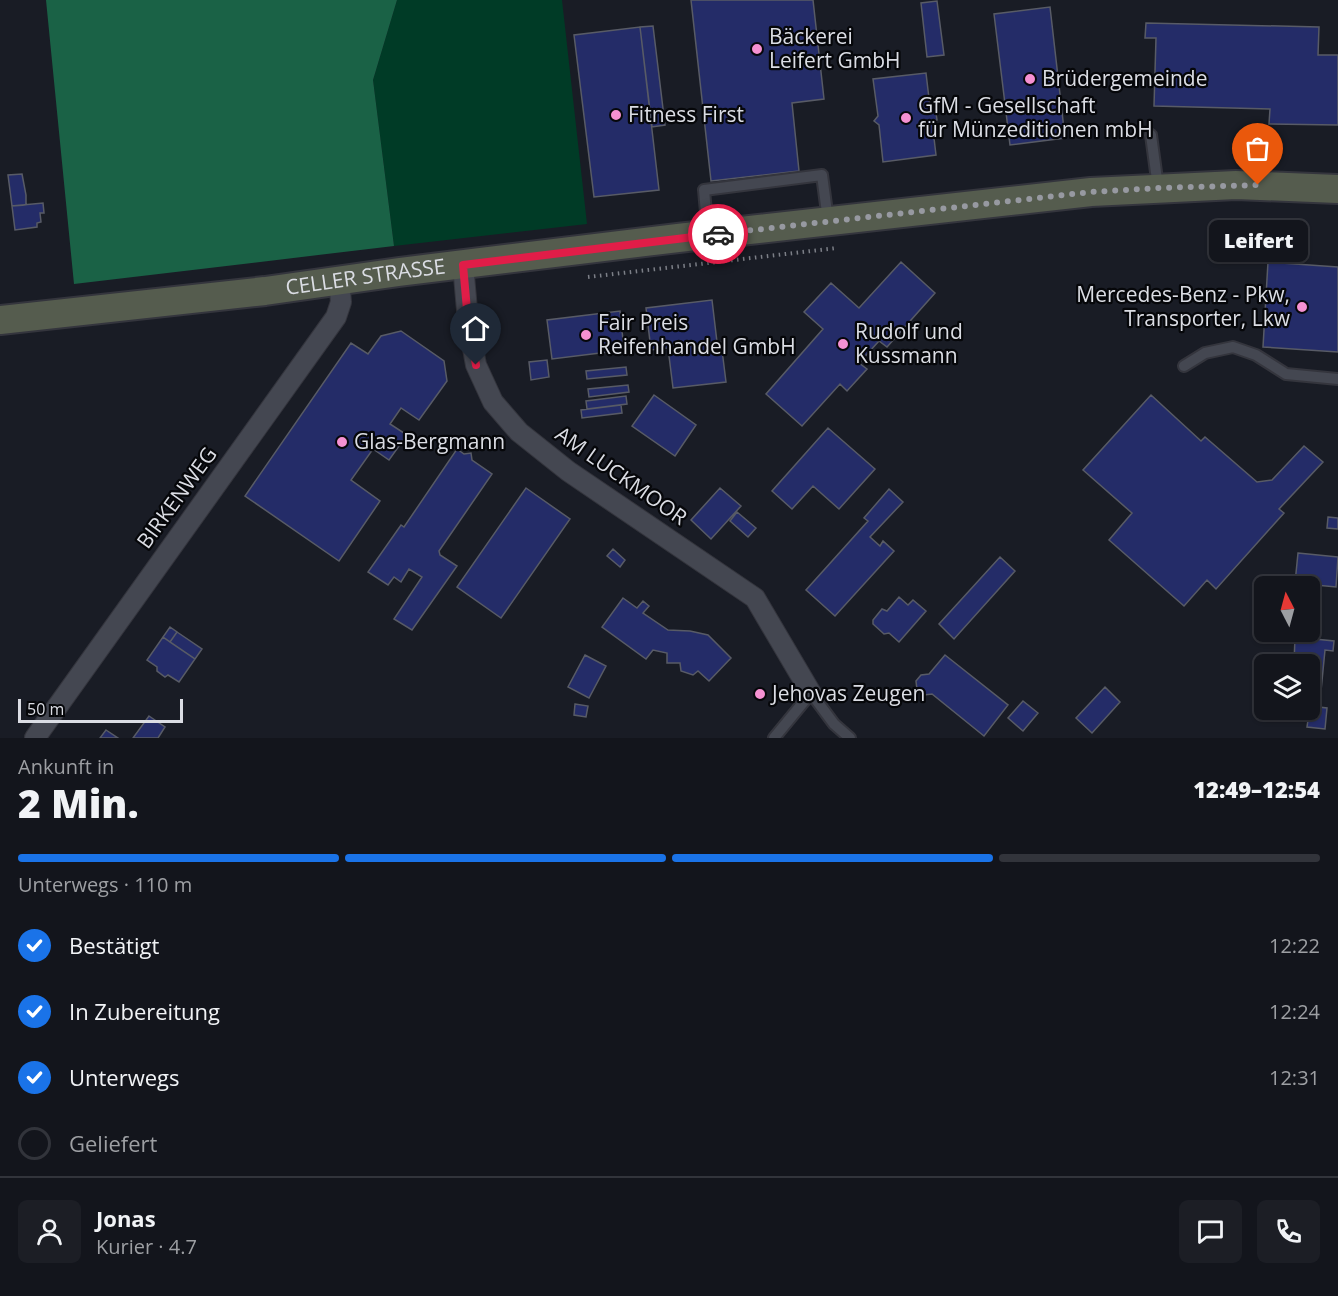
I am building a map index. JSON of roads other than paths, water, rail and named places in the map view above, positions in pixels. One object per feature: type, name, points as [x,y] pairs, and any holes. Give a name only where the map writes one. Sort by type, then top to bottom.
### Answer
[{"type":"street","name":"CELLER STRASSE","points":[[0,320],[213,297],[339,300],[463,265],[708,235],[833,235],[1091,192],[1236,185],[1338,189]]},
{"type":"street","name":"AM LUCKMOOR","points":[[463,265],[468,321],[476,365],[493,402],[519,432],[568,471],[755,598],[811,693]]},
{"type":"street","name":"BIRKENWEG","points":[[34,738],[339,300]]},
{"type":"lane","points":[[1151,135],[1159,188]]},
{"type":"lane","points":[[708,235],[704,190],[822,175],[833,235]]},
{"type":"lane","points":[[1184,366],[1205,353],[1233,347],[1256,355],[1286,374],[1338,379]]},
{"type":"lane","points":[[774,738],[811,693],[834,724],[850,738]]},
{"type":"place","name":"Bäckerei Leifert GmbH","points":[[757,49]]},
{"type":"place","name":"Brüdergemeinde","points":[[1030,79]]},
{"type":"place","name":"Fitness First","points":[[616,115]]},
{"type":"place","name":"GfM - Gesellschaft für Münzeditionen mbH","points":[[906,118]]},
{"type":"place","name":"Leifert","points":[[1258,185]]},
{"type":"place","name":"Mercedes-Benz - Pkw, Transporter, Lkw","points":[[1302,307]]},
{"type":"place","name":"Fair Preis Reifenhandel GmbH","points":[[586,335]]},
{"type":"place","name":"Rudolf und Kussmann","points":[[843,344]]},
{"type":"place","name":"Glas-Bergmann","points":[[342,442]]},
{"type":"place","name":"Jehovas Zeugen","points":[[760,694]]}]
